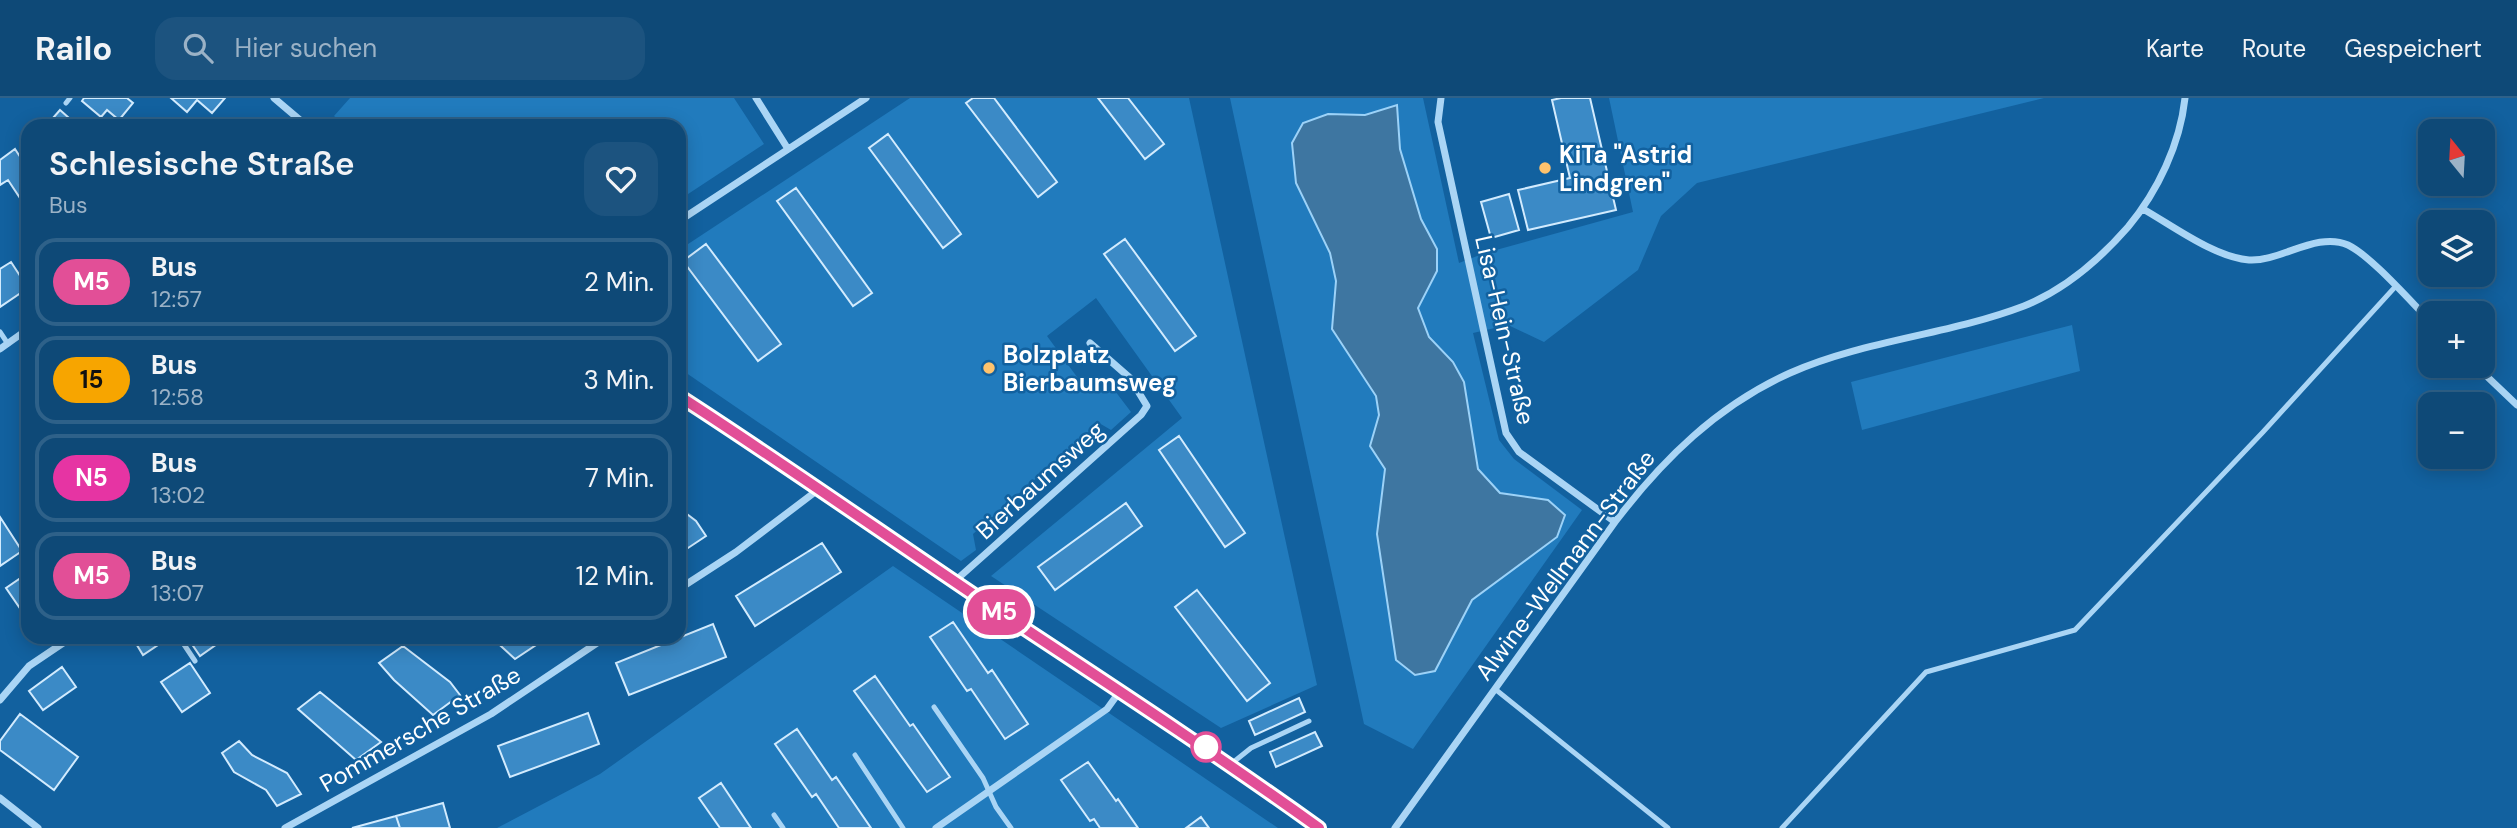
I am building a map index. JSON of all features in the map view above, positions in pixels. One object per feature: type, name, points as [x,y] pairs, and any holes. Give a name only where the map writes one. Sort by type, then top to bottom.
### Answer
[{"type":"street","points":[[274,98],[299,119]]},
{"type":"street","points":[[755,98],[788,149]]},
{"type":"street","points":[[686,216],[866,98]]},
{"type":"street","name":"Lisa-Hein-Straße","points":[[1441,98],[1438,122],[1506,433],[1519,452],[1615,522]]},
{"type":"street","name":"Alwine-Wellmann-Straße","points":[[1395,828],[1615,522],[1647,481],[1686,440],[1733,404],[1789,374],[1843,353],[1976,322],[2026,305],[2070,280],[2109,250],[2143,209],[2166,166],[2183,118],[2185,98]]},
{"type":"street","points":[[2143,209],[2228,257],[2252,260],[2332,241],[2347,245],[2361,254],[2418,309]]},
{"type":"street","points":[[0,349],[21,335]]},
{"type":"street","name":"Bierbaumsweg","points":[[955,581],[1141,415],[1147,406],[1130,378],[1090,342]]},
{"type":"street","points":[[2489,378],[2517,405]]},
{"type":"street","points":[[686,401],[1231,764],[1319,828]]},
{"type":"street","points":[[686,584],[736,552],[819,489]]},
{"type":"street","points":[[0,700],[29,666],[62,644]]},
{"type":"street","name":"Pommersche Straße","points":[[285,828],[491,713],[595,644]]},
{"type":"street","points":[[936,828],[1107,709],[1120,691]]},
{"type":"street","points":[[0,798],[38,828]]},
{"type":"lane","points":[[1782,828],[1926,672],[2075,630],[2263,432],[2395,287]]},
{"type":"lane","points":[[0,332],[8,344]]},
{"type":"lane","points":[[184,644],[195,661]]},
{"type":"lane","points":[[1495,689],[1668,828]]},
{"type":"lane","points":[[934,707],[983,778],[996,807],[1011,828]]},
{"type":"lane","points":[[1231,764],[1251,748],[1309,721]]},
{"type":"lane","points":[[855,755],[903,828]]},
{"type":"lane","points":[[774,815],[783,828]]},
{"type":"shaded area","points":[[350,98],[734,98],[764,144],[686,195],[686,119],[338,119],[334,116]]},
{"type":"shaded area","points":[[910,98],[1189,98],[1317,685],[1221,728],[991,576],[1182,418],[1096,298],[1047,336],[1088,392],[1112,387],[1131,412],[1111,430],[1099,423],[973,534],[976,550],[961,561],[686,373],[686,245]]},
{"type":"shaded area","points":[[1230,98],[1423,98],[1459,263],[1485,253],[1633,212],[1609,98],[2044,98],[1697,183],[1661,216],[1638,270],[1544,342],[1508,325],[1473,333],[1499,440],[1514,459],[1582,510],[1413,749],[1364,724]]},
{"type":"shaded area","points":[[1397,105],[1400,149],[1421,219],[1437,249],[1437,271],[1418,308],[1429,337],[1453,362],[1464,382],[1478,469],[1500,493],[1548,500],[1565,515],[1557,537],[1472,600],[1435,671],[1415,675],[1396,660],[1377,534],[1385,469],[1370,446],[1379,415],[1376,396],[1332,329],[1336,281],[1330,253],[1296,183],[1292,143],[1303,123],[1328,114],[1365,115]]},
{"type":"shaded area","points":[[2072,325],[2080,371],[1862,430],[1851,382]]},
{"type":"shaded area","points":[[893,566],[1278,828],[497,828],[600,774]]},
{"type":"building","points":[[84,98],[127,98],[133,103],[118,119],[107,110],[101,117],[82,101]]},
{"type":"building","points":[[171,98],[225,98],[212,113],[197,100],[187,112]]},
{"type":"building","points":[[973,98],[994,98],[1057,182],[1038,197],[966,103]]},
{"type":"building","points":[[1098,98],[1128,98],[1164,144],[1145,159]]},
{"type":"building","points":[[1590,98],[1616,210],[1528,230],[1518,190],[1570,178],[1552,100]]},
{"type":"building","points":[[60,110],[70,119],[52,119]]},
{"type":"building","points":[[888,134],[961,234],[943,248],[869,148]]},
{"type":"building","points":[[15,149],[21,158],[20,198],[8,180],[0,185],[0,160]]},
{"type":"building","points":[[796,188],[872,293],[853,306],[777,201]]},
{"type":"building","points":[[1509,194],[1519,230],[1491,238],[1481,202]]},
{"type":"building","points":[[1125,239],[1196,336],[1175,351],[1104,254]]},
{"type":"building","points":[[706,244],[781,344],[758,361],[686,265],[686,259]]},
{"type":"building","points":[[11,262],[21,277],[21,293],[0,307],[0,269]]},
{"type":"building","points":[[1179,436],[1245,533],[1225,547],[1159,450]]},
{"type":"building","points":[[1126,503],[1142,526],[1055,590],[1038,567]]},
{"type":"building","points":[[686,513],[696,521],[706,536],[686,549]]},
{"type":"building","points":[[0,517],[21,552],[0,566]]},
{"type":"building","points":[[822,543],[841,572],[755,626],[736,596]]},
{"type":"building","points":[[21,578],[21,610],[6,588]]},
{"type":"building","points":[[1197,590],[1270,683],[1247,701],[1175,607]]},
{"type":"building","points":[[953,622],[988,673],[992,670],[1028,724],[1005,739],[971,689],[967,691],[930,637]]},
{"type":"building","points":[[713,624],[726,657],[629,695],[616,663],[663,644],[686,644],[686,635]]},
{"type":"building","points":[[136,644],[160,644],[143,655]]},
{"type":"building","points":[[192,644],[217,644],[200,656]]},
{"type":"building","points":[[499,644],[538,644],[515,659]]},
{"type":"building","points":[[403,646],[450,682],[460,695],[433,715],[379,663]]},
{"type":"building","points":[[190,663],[210,693],[182,712],[161,682]]},
{"type":"building","points":[[62,667],[76,687],[43,710],[29,691]]},
{"type":"building","points":[[875,676],[950,777],[927,792],[854,691]]},
{"type":"building","points":[[320,692],[381,742],[356,760],[298,709]]},
{"type":"building","points":[[1299,698],[1305,712],[1255,735],[1249,721]]},
{"type":"building","points":[[588,713],[599,744],[510,777],[498,746]]},
{"type":"building","points":[[20,714],[78,757],[54,790],[0,750],[0,741]]},
{"type":"building","points":[[797,729],[832,780],[836,777],[871,828],[839,828],[816,794],[812,797],[775,744]]},
{"type":"building","points":[[1315,732],[1322,746],[1276,767],[1270,752]]},
{"type":"building","points":[[239,741],[252,755],[287,773],[301,794],[277,806],[266,790],[234,772],[222,753]]},
{"type":"building","points":[[1088,762],[1138,828],[1100,828],[1094,819],[1090,821],[1061,780]]},
{"type":"building","points":[[721,783],[751,828],[720,828],[699,798]]},
{"type":"building","points":[[443,803],[450,828],[400,828],[396,816]]},
{"type":"building","points":[[396,816],[400,828],[352,828]]},
{"type":"building","points":[[1201,817],[1209,828],[1186,828]]},
{"type":"bus line","name":"M5","points":[[686,401],[1206,747],[1319,828]]},
{"type":"place","name":"KiTa \"Astrid Lindgren\"","points":[[1545,168]]},
{"type":"place","name":"Bolzplatz Bierbaumsweg","points":[[989,368]]}]
